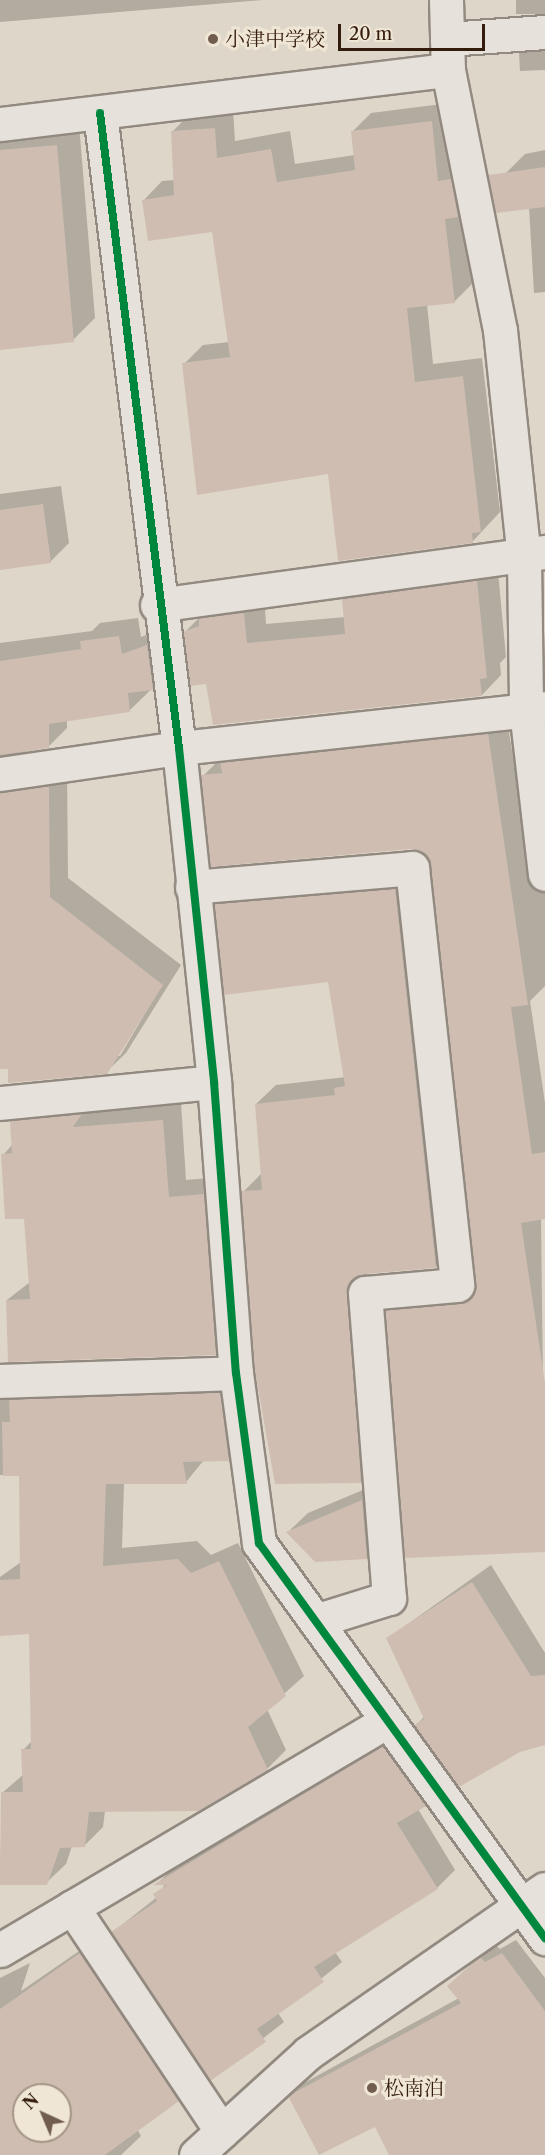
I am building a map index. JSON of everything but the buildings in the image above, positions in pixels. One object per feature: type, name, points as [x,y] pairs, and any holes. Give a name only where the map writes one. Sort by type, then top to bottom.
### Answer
[{"type":"street","points":[[446,0],[448,55],[500,330],[535,555],[535,709],[545,874]]},
{"type":"street","points":[[0,124],[100,113],[448,55],[545,32]]},
{"type":"street","points":[[100,113],[157,605],[179,748],[214,1082],[236,1373],[259,1542],[386,1722],[534,1898],[545,1938]]},
{"type":"street","points":[[157,605],[535,555]]},
{"type":"street","points":[[0,774],[179,748],[535,709]]},
{"type":"street","points":[[192,887],[412,868],[457,1285],[365,1293],[389,1598],[315,1621]]},
{"type":"street","points":[[0,1103],[214,1082]]},
{"type":"street","points":[[0,1381],[236,1373]]},
{"type":"street","points":[[0,1950],[386,1722]]},
{"type":"street","points":[[196,2155],[308,2053],[534,1898]]},
{"type":"street","points":[[72,1907],[222,2132]]},
{"type":"cycle path","points":[[100,113],[179,748],[214,1082],[236,1373],[259,1543],[545,1938]]},
{"type":"place","name":"小津中学校","points":[[213,39]]},
{"type":"place","name":"松南泊","points":[[372,2088]]}]
